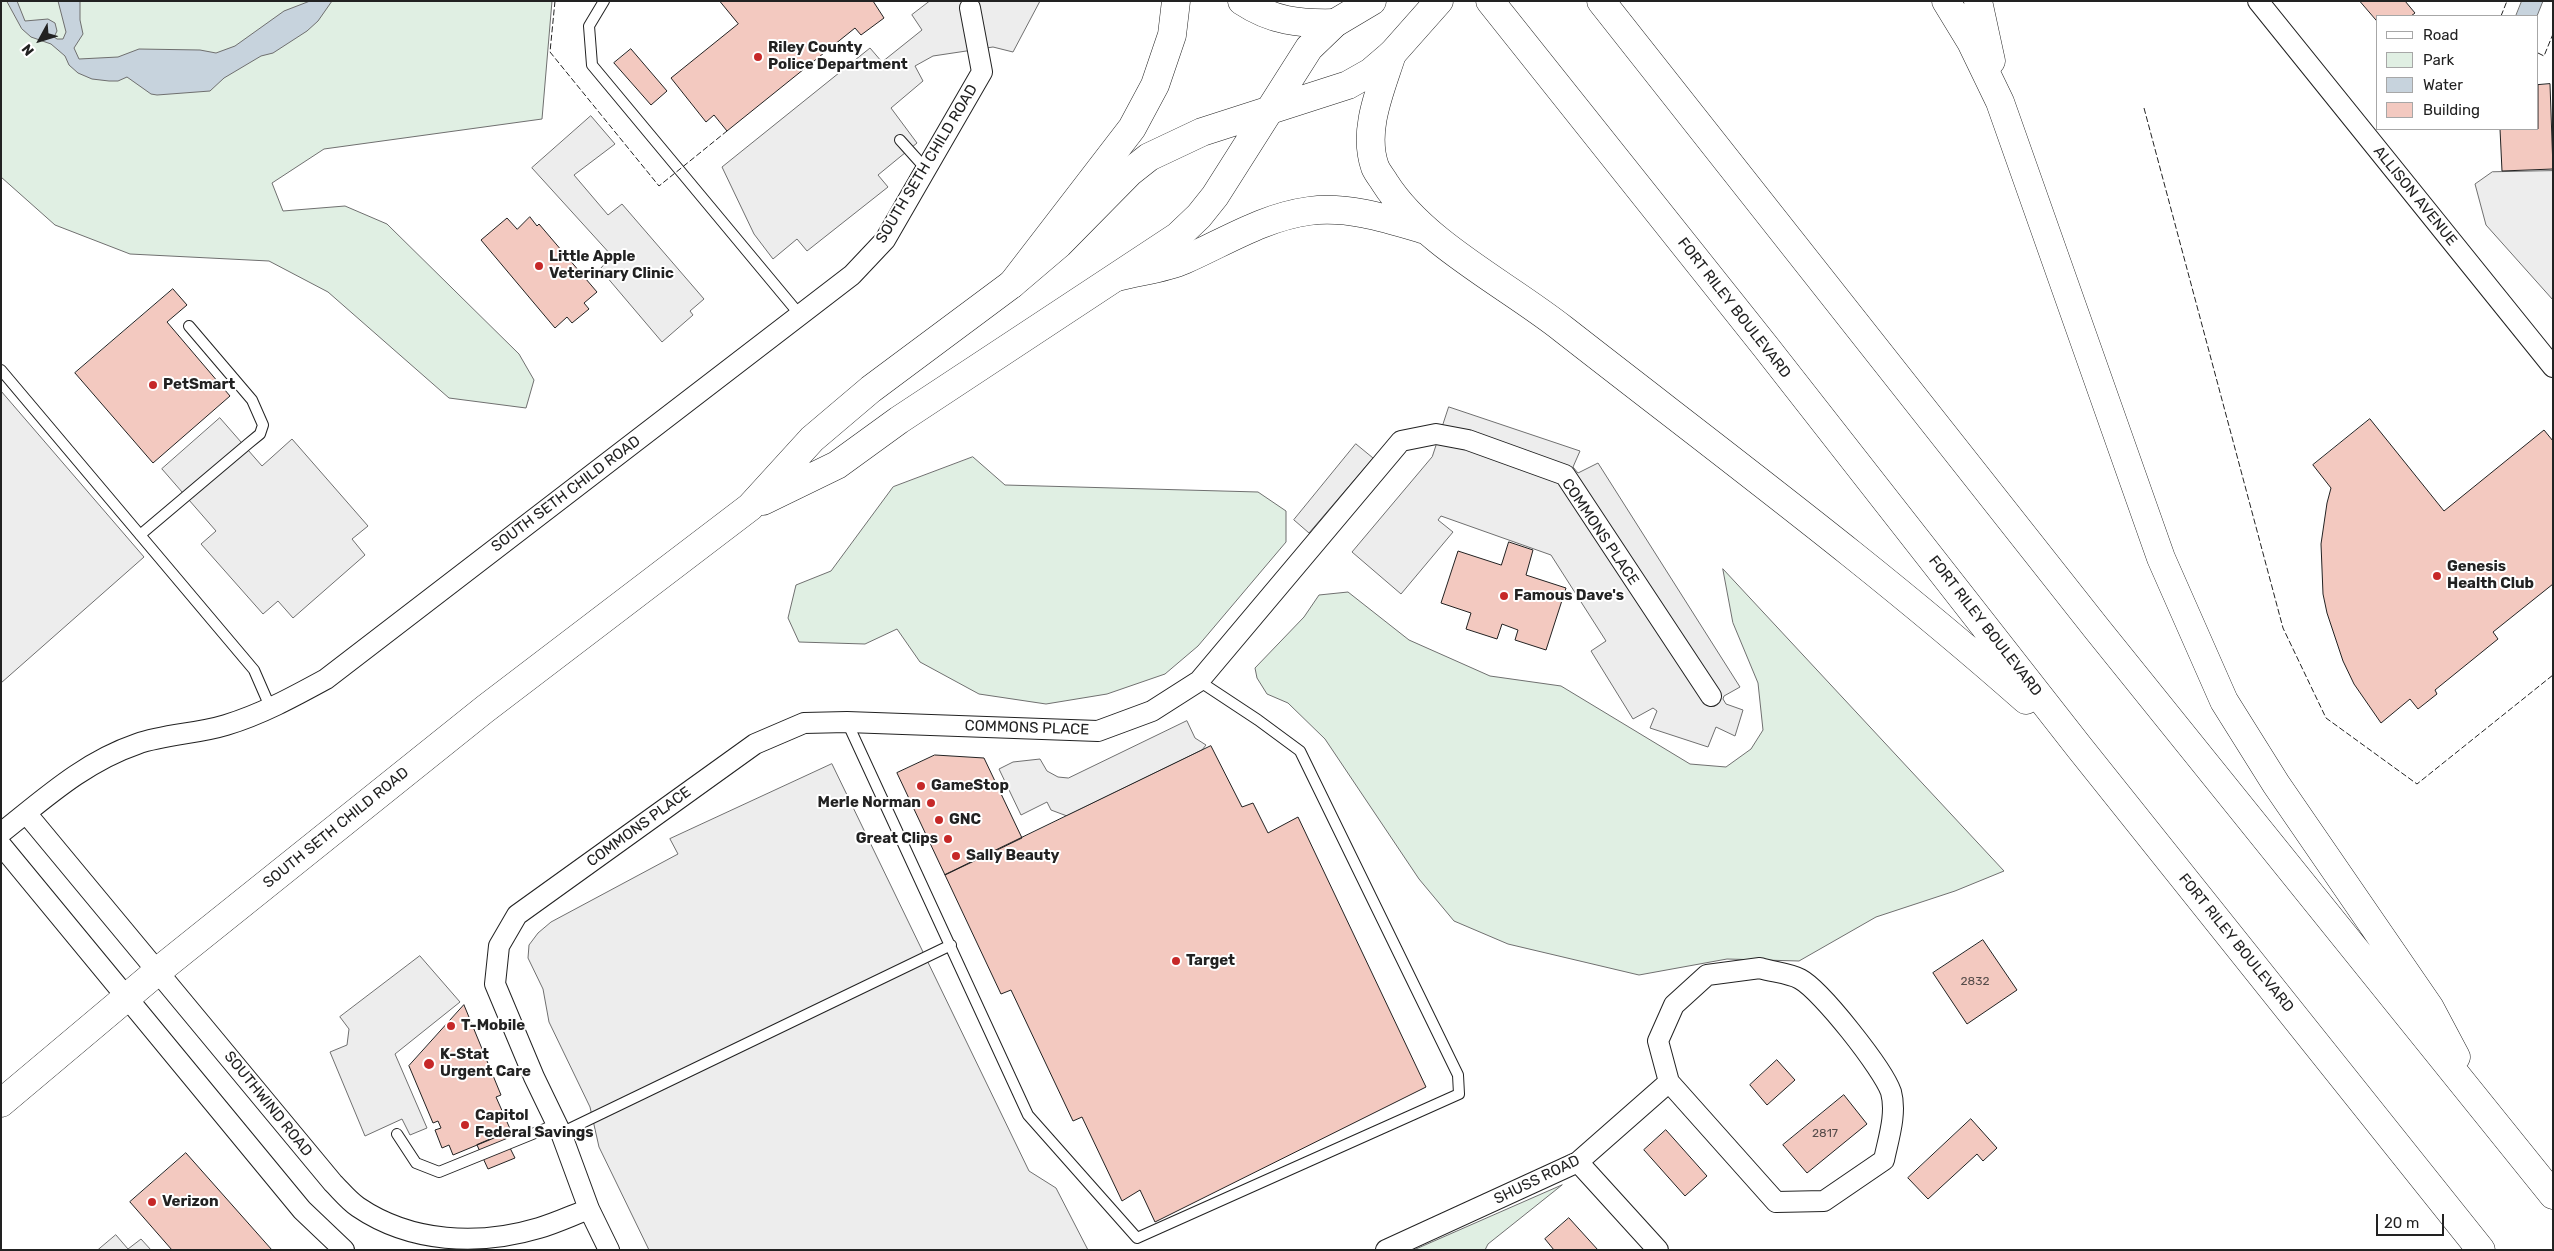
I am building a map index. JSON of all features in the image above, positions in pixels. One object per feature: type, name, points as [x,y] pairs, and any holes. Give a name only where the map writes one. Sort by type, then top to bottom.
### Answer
[{"type":"main road","points":[[1012,284],[1132,128],[1155,85],[1172,35],[1176,1]]},
{"type":"main road","points":[[1242,1],[1254,9],[1282,20],[1302,24],[1335,23]]},
{"type":"main road","name":"SOUTH SETH CHILD ROAD","points":[[750,507],[837,465],[899,420],[1178,236],[1199,216],[1215,196],[1309,48],[1335,23],[1372,1]]},
{"type":"main road","name":"SOUTH SETH CHILD ROAD","points":[[1,1103],[158,971],[485,709],[750,507],[812,439],[871,388],[1012,284],[1059,244],[1130,172],[1149,157],[1170,145],[1202,132],[1348,86],[1371,72],[1392,54],[1439,1]]},
{"type":"main road","name":"FORT RILEY BOULEVARD","points":[[1490,1],[1537,58],[2079,747],[2480,1250]]},
{"type":"main road","points":[[1946,1],[1971,42],[2000,102],[2160,558],[2224,701],[2276,784],[2430,1008],[2489,1118]]},
{"type":"main road","points":[[1978,1],[2000,102]]},
{"type":"main road","points":[[1607,9],[2097,629],[2553,1196]]},
{"type":"main road","points":[[1392,54],[1375,107],[1370,135],[1375,167],[1397,202],[1424,229],[1543,313],[1952,634],[2079,747]]},
{"type":"main road","points":[[1117,277],[1182,261],[1270,221],[1309,211],[1349,211],[1374,215],[1424,229]]},
{"type":"street","name":"ALLISON AVENUE","points":[[2258,1],[2553,367]]},
{"type":"street","name":"SOUTH SETH CHILD ROAD","points":[[1,833],[88,766],[138,743],[225,725],[271,709],[326,679],[852,275],[885,240],[982,72],[974,5]]},
{"type":"street","name":"COMMONS PLACE","points":[[609,1250],[589,1209],[559,1128],[534,1078],[495,984],[499,946],[516,915],[755,744],[804,723],[847,722],[1098,731],[1152,711],[1199,681],[1401,441],[1436,434],[1468,440],[1565,476],[1710,696]]},
{"type":"street","name":"SOUTHWIND ROAD","points":[[26,813],[333,1183],[356,1206],[386,1223],[408,1241],[437,1238],[505,1236],[540,1228],[589,1209]]},
{"type":"street","points":[[1,845],[302,1210],[344,1250]]},
{"type":"street","points":[[1760,968],[1800,979],[1821,996],[1870,1058],[1891,1092],[1893,1119],[1884,1160],[1824,1201],[1776,1202],[1669,1082],[1658,1040],[1674,1006],[1707,975],[1760,968]]},
{"type":"street","name":"SHUSS ROAD","points":[[1386,1250],[1578,1162],[1669,1082]]},
{"type":"street","points":[[1578,1162],[1658,1250]]},
{"type":"lane","points":[[604,1],[589,26],[592,65],[800,315]]},
{"type":"lane","points":[[900,140],[926,169]]},
{"type":"lane","points":[[140,535],[249,444],[260,434],[263,425],[252,400],[189,326]]},
{"type":"lane","points":[[1,370],[254,670],[271,709]]},
{"type":"lane","points":[[847,722],[1028,1116],[1137,1238],[1459,1094],[1458,1075],[1300,751],[1258,720],[1199,681]]},
{"type":"lane","points":[[397,1134],[416,1163],[438,1172],[559,1128],[951,945]]},
{"type":"green space","points":[[1,1],[552,1],[542,119],[324,149],[272,183],[283,211],[345,206],[387,224],[519,354],[534,380],[526,408],[449,398],[328,292],[269,261],[130,254],[55,225],[1,177]]},
{"type":"green space","points":[[973,457],[1005,485],[1258,492],[1286,511],[1286,542],[1198,646],[1165,674],[1107,694],[1046,704],[979,694],[920,662],[897,629],[865,644],[799,642],[788,618],[796,585],[831,571],[893,487]]},
{"type":"green space","points":[[1723,569],[2004,871],[1955,891],[1876,917],[1799,961],[1727,959],[1639,975],[1508,944],[1454,921],[1419,879],[1325,739],[1288,703],[1267,694],[1257,678],[1255,668],[1304,617],[1319,595],[1348,592],[1409,640],[1490,676],[1561,686],[1690,764],[1726,767],[1751,749],[1763,730],[1758,683],[1733,623]]},
{"type":"green space","points":[[1562,1185],[1488,1244],[1485,1250],[1414,1250]]},
{"type":"shaded area","points":[[930,1],[1040,1],[1013,52],[993,47],[933,56],[915,66],[923,81],[891,108],[917,143],[878,175],[888,187],[807,251],[797,239],[773,259],[754,234],[722,167],[870,48],[882,62],[922,30],[912,15]]},
{"type":"shaded area","points":[[591,116],[615,144],[574,175],[608,215],[622,204],[704,299],[690,311],[693,315],[662,342],[600,269],[612,256],[532,168]]},
{"type":"shaded area","points":[[2553,171],[2553,300],[2486,225],[2475,184],[2492,172]]},
{"type":"shaded area","points":[[1,391],[144,557],[1,683]]},
{"type":"shaded area","points":[[1449,407],[1580,451],[1573,467],[1578,473],[1598,463],[1740,687],[1724,696],[1723,699],[1726,704],[1743,710],[1735,736],[1716,727],[1708,747],[1650,728],[1657,711],[1653,708],[1633,719],[1591,651],[1606,641],[1551,555],[1441,516],[1438,520],[1453,532],[1401,594],[1352,552],[1432,457]]},
{"type":"shaded area","points":[[220,418],[262,466],[292,439],[368,526],[352,539],[365,555],[293,618],[278,601],[263,614],[201,544],[216,531],[162,469]]},
{"type":"shaded area","points":[[1356,444],[1373,458],[1309,533],[1294,520]]},
{"type":"shaded area","points":[[1187,721],[1195,738],[1206,745],[1202,750],[1067,816],[1051,810],[1047,802],[1021,815],[999,769],[1013,762],[1040,759],[1047,771],[1058,777],[1068,778]]},
{"type":"shaded area","points":[[832,764],[1029,1171],[1056,1188],[1088,1250],[649,1250],[599,1147],[590,1107],[549,1022],[543,989],[528,958],[529,945],[538,933],[551,922],[678,854],[670,839]]},
{"type":"shaded area","points":[[420,956],[460,1002],[395,1054],[427,1128],[410,1135],[402,1119],[365,1136],[330,1052],[347,1045],[349,1029],[340,1017]]},
{"type":"shaded area","points":[[116,1235],[128,1249],[141,1239],[151,1250],[98,1250]]},
{"type":"water","points":[[7,1],[17,1],[25,21],[48,19],[55,23],[57,31],[54,37],[63,39],[66,32],[58,1],[80,1],[80,20],[83,34],[74,48],[79,59],[118,57],[139,49],[200,50],[216,53],[235,46],[284,11],[310,1],[332,1],[318,21],[307,31],[273,53],[261,56],[224,78],[210,91],[157,95],[151,94],[127,77],[118,81],[109,81],[92,79],[78,73],[69,65],[65,56],[51,44],[31,37],[22,29]]},
{"type":"water","points":[[2522,1],[2543,1],[2537,15],[2516,15]]},
{"type":"building","name":"Riley County Police Department","points":[[720,1],[873,1],[884,18],[861,35],[855,28],[727,131],[714,115],[706,122],[671,78],[738,24]]},
{"type":"building","points":[[2360,1],[2405,1],[2415,13],[2412,15],[2376,15],[2376,20]]},
{"type":"building","points":[[631,49],[667,91],[651,105],[614,63]]},
{"type":"building","points":[[2550,84],[2553,169],[2502,171],[2500,130],[2539,130],[2539,85]]},
{"type":"building","name":"Little Apple Veterinary Clinic","points":[[530,217],[537,226],[539,224],[597,292],[584,303],[589,309],[572,323],[567,317],[555,328],[481,240],[507,218],[517,229]]},
{"type":"building","name":"PetSmart","points":[[173,289],[187,305],[167,322],[230,396],[153,463],[75,373]]},
{"type":"building","name":"Genesis Health Club","points":[[2370,419],[2444,511],[2544,430],[2553,441],[2553,584],[2493,632],[2498,639],[2435,690],[2437,694],[2418,709],[2410,699],[2381,723],[2354,684],[2343,661],[2327,613],[2323,594],[2321,544],[2331,488],[2313,465]]},
{"type":"building","name":"Famous Dave's","points":[[1509,542],[1533,550],[1526,575],[1566,588],[1546,650],[1515,640],[1518,630],[1502,624],[1497,639],[1466,629],[1471,613],[1441,603],[1458,551],[1501,565]]},
{"type":"building","name":"Target","points":[[1211,746],[1242,807],[1253,803],[1268,833],[1298,817],[1426,1087],[1155,1222],[1140,1190],[1122,1201],[1082,1117],[1073,1121],[1011,990],[1001,994],[945,875]]},
{"type":"building","points":[[935,755],[984,758],[1022,838],[945,875],[897,773]]},
{"type":"building","points":[[1983,940],[2017,990],[1967,1024],[1933,973]]},
{"type":"building","points":[[464,1005],[501,1095],[496,1097],[511,1131],[453,1155],[449,1145],[442,1148],[435,1130],[441,1128],[438,1121],[433,1123],[409,1066]]},
{"type":"building","points":[[1777,1060],[1795,1080],[1767,1105],[1750,1085]]},
{"type":"building","points":[[1844,1095],[1867,1124],[1807,1173],[1783,1145]]},
{"type":"building","points":[[1971,1119],[1997,1148],[1983,1161],[1977,1154],[1928,1199],[1908,1178]]},
{"type":"building","points":[[1666,1130],[1707,1176],[1685,1196],[1644,1150]]},
{"type":"building","points":[[503,1134],[515,1158],[488,1169],[477,1145]]},
{"type":"building","points":[[186,1153],[272,1250],[172,1250],[130,1202]]},
{"type":"building","points":[[1569,1218],[1598,1250],[1554,1250],[1545,1239]]},
{"type":"fence","points":[[555,1],[550,52],[659,186],[727,131]]},
{"type":"fence","points":[[2501,15],[2507,1]]},
{"type":"fence","points":[[2539,54],[2544,56],[2553,34]]},
{"type":"fence","points":[[2144,108],[2283,628],[2326,718],[2417,784],[2553,675]]},
{"type":"place","name":"Riley County Police Department","points":[[758,57]]},
{"type":"place","name":"Little Apple Veterinary Clinic","points":[[539,266]]},
{"type":"place","name":"PetSmart","points":[[153,385]]},
{"type":"place","name":"Genesis Health Club","points":[[2437,576]]},
{"type":"place","name":"Famous Dave's","points":[[1504,596]]},
{"type":"place","name":"GameStop","points":[[921,786]]},
{"type":"place","name":"Merle Norman","points":[[931,803]]},
{"type":"place","name":"GNC","points":[[939,820]]},
{"type":"place","name":"Great Clips","points":[[948,839]]},
{"type":"place","name":"Sally Beauty","points":[[956,856]]},
{"type":"place","name":"Target","points":[[1176,961]]},
{"type":"place","name":"T-Mobile","points":[[451,1026]]},
{"type":"place","name":"K-Stat Urgent Care","points":[[429,1064]]},
{"type":"place","name":"Capitol Federal Savings","points":[[465,1125]]},
{"type":"place","name":"Verizon","points":[[152,1202]]}]
